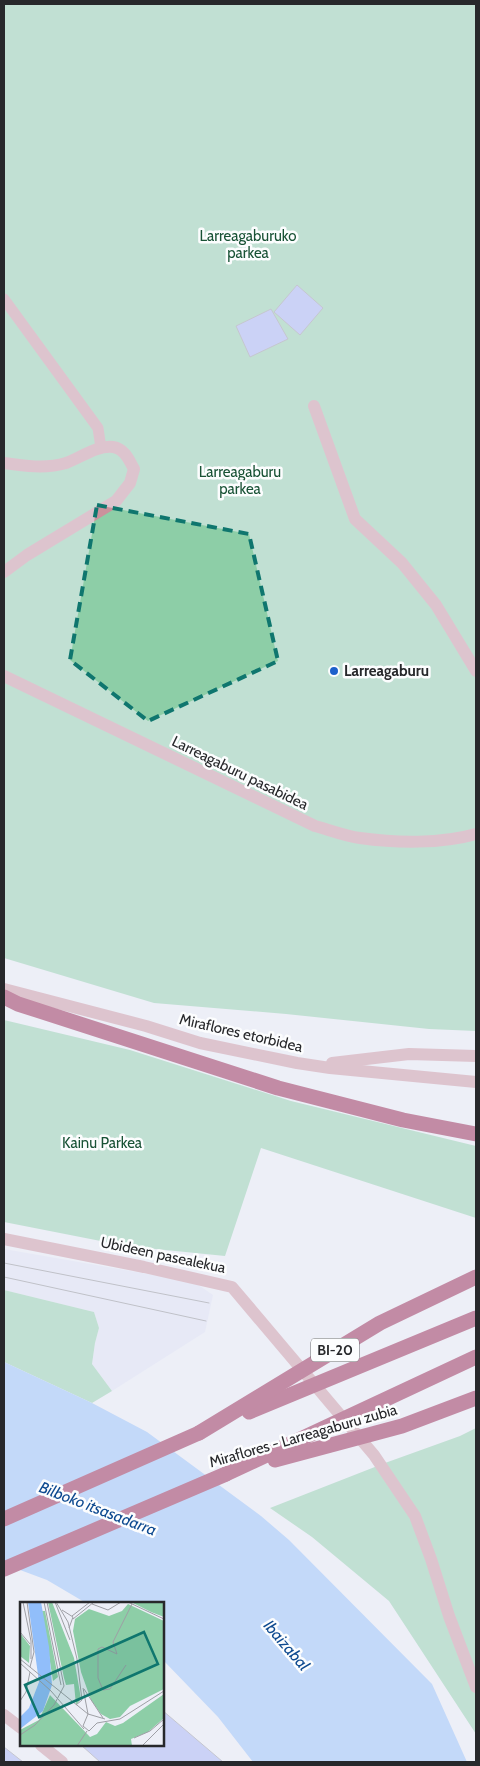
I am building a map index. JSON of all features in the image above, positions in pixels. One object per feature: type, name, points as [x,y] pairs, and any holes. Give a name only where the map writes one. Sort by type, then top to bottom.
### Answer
[{"type":"highway","points":[[4,997],[18,1004],[278,1088],[403,1120],[476,1134]]},
{"type":"highway","name":"BI-20","points":[[4,1519],[199,1433],[380,1323],[476,1277]]},
{"type":"highway","points":[[199,1433],[476,1318]]},
{"type":"highway","points":[[226,1474],[476,1357]]},
{"type":"highway","name":"Miraflores - Larreagaburu zubia","points":[[4,1570],[226,1474],[402,1426],[476,1398]]},
{"type":"street","points":[[314,406],[355,519],[402,563],[436,605],[476,671]]},
{"type":"street","points":[[4,463],[29,467],[64,464],[101,448],[114,447],[126,454],[134,469],[130,483],[116,500],[27,555],[4,572]]},
{"type":"street","name":"Larreagaburu pasabidea","points":[[4,676],[315,826],[359,838],[408,842],[463,838],[476,834]]},
{"type":"street","name":"Miraflores etorbidea","points":[[4,989],[146,1026],[200,1043],[313,1066],[476,1082]]},
{"type":"street","points":[[313,1066],[409,1054],[476,1056]]},
{"type":"street","name":"Ubideen pasealekua","points":[[4,1239],[232,1287],[374,1455],[415,1516],[431,1559],[448,1616],[476,1687]]},
{"type":"street","points":[[4,1715],[20,1727]]},
{"type":"street","points":[[42,1746],[62,1762]]},
{"type":"lane","points":[[4,299],[98,428],[101,448]]},
{"type":"highlighted area","points":[[97,505],[249,534],[278,661],[148,721],[70,660]]},
{"type":"shaded area","points":[[4,1249],[194,1282],[213,1295],[205,1332],[112,1391],[92,1364],[99,1328],[94,1312],[4,1290]]},
{"type":"green space","name":"Larreagaburu parkea","points":[[4,4],[476,4],[476,1031],[429,1029],[154,1003],[4,958]]},
{"type":"green space","name":"Kainu Parkea","points":[[4,1020],[130,1050],[291,1101],[476,1146],[476,1218],[261,1148],[225,1256],[126,1246],[4,1222]]},
{"type":"green space","points":[[4,1290],[94,1312],[99,1328],[92,1364],[112,1391],[92,1403],[4,1362]]},
{"type":"green space","points":[[476,1428],[476,1734],[389,1601],[312,1537],[270,1508],[460,1436]]},
{"type":"water","points":[[4,1362],[92,1403],[147,1432],[261,1516],[289,1540],[432,1684],[467,1762],[253,1762],[218,1717],[164,1661],[164,1602],[84,1602],[47,1580],[4,1564]]},
{"type":"building","points":[[297,285],[323,308],[300,335],[274,312]]},
{"type":"building","points":[[271,309],[288,339],[250,357],[236,326]]},
{"type":"building","points":[[164,1712],[223,1762],[100,1762],[82,1746],[164,1746]]},
{"type":"building","points":[[4,1747],[23,1762],[4,1762]]},
{"type":"tram line","points":[[4,1263],[209,1303]]},
{"type":"tram line","points":[[4,1277],[206,1321]]},
{"type":"place","name":"Larreagaburu","points":[[334,671]]},
{"type":"park label","name":"Larreagaburuko parkea","points":[[248,244]]},
{"type":"water label","name":"Bilboko itsasadarra","points":[[98,1508]]},
{"type":"water label","name":"Ibaizabal","points":[[287,1645]]}]
